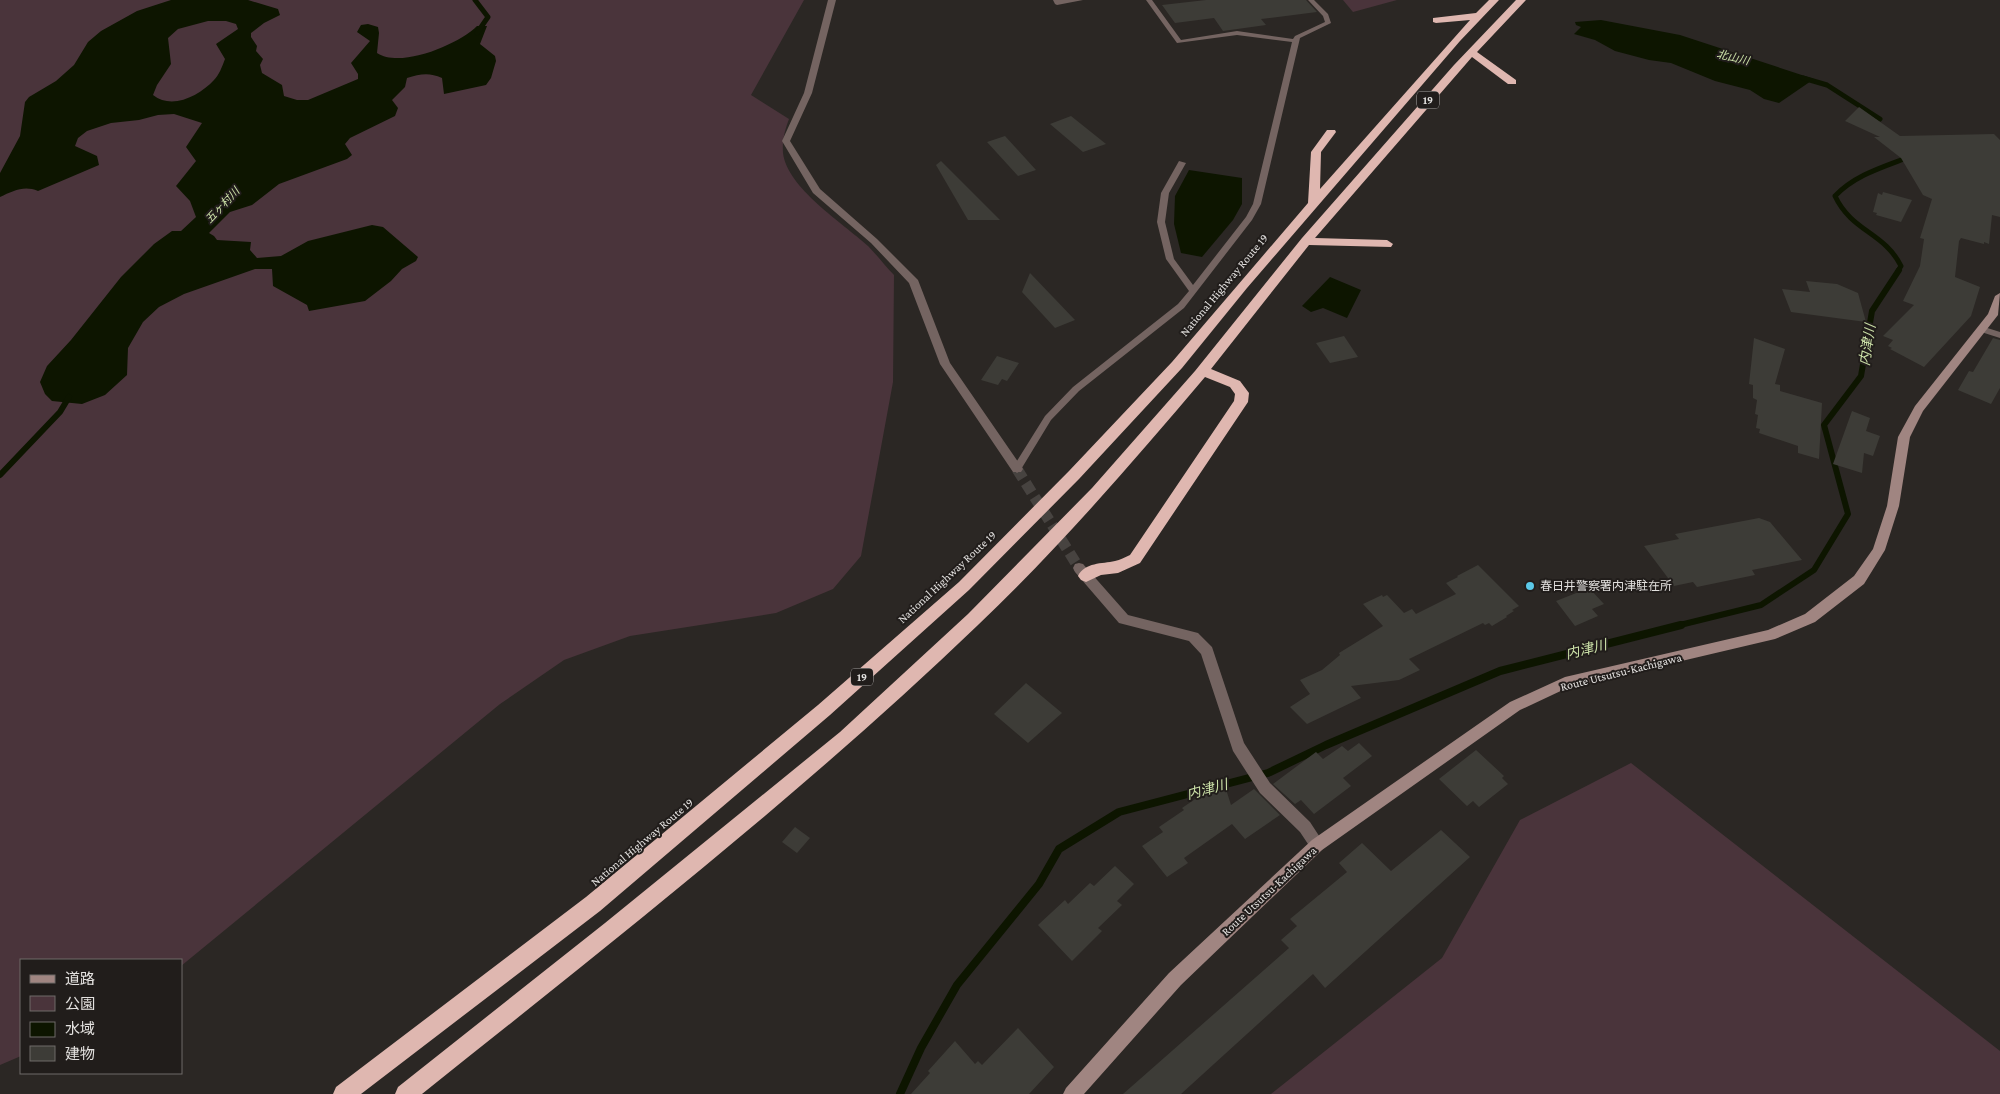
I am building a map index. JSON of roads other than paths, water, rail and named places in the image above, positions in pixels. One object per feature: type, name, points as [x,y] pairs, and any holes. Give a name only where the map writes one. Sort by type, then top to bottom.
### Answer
[{"type":"highway","name":"National Highway Route 19","points":[[342,1094],[375,1071],[593,904],[824,710],[964,586],[1074,475],[1177,365],[1243,285],[1494,0]]},
{"type":"highway","name":"19","points":[[405,1094],[612,930],[846,737],[974,619],[1090,499],[1202,370],[1306,241],[1471,52],[1521,0]]},
{"type":"highway","points":[[1436,20],[1479,16]]},
{"type":"highway","points":[[1471,52],[1512,82]]},
{"type":"highway","points":[[1314,205],[1316,152],[1331,132]]},
{"type":"highway","points":[[1306,241],[1387,244]]},
{"type":"highway","points":[[1083,572],[1118,567],[1135,559],[1240,402],[1242,393],[1235,384],[1202,370]]},
{"type":"main road","name":"Route Utsutsu-Kachigawa","points":[[1072,1094],[1175,979],[1317,844],[1515,706],[1565,683],[1770,635],[1810,618],[1859,580],[1878,550],[1890,514],[1904,437],[1919,409],[1993,315],[2000,296]]},
{"type":"street","points":[[832,0],[808,93],[786,141],[816,191],[874,241],[914,282],[945,364],[1017,469]]},
{"type":"street","points":[[1083,572],[1124,619],[1192,637],[1208,651],[1238,746],[1265,788],[1305,827],[1317,844]]},
{"type":"lane","points":[[1056,0],[1057,3],[1080,0]]},
{"type":"lane","points":[[1149,0],[1179,42],[1237,34],[1296,41]]},
{"type":"lane","points":[[1017,469],[1048,418],[1076,389],[1181,306],[1249,218],[1257,204],[1297,37],[1328,23],[1326,16],[1311,0]]},
{"type":"lane","points":[[1182,163],[1165,193],[1161,222],[1170,259],[1193,291]]},
{"type":"lane","points":[[1981,329],[2000,335]]},
{"type":"water","points":[[171,0],[248,0],[278,9],[280,15],[264,23],[251,33],[251,37],[257,46],[256,51],[263,59],[260,65],[262,73],[282,85],[284,96],[297,100],[308,100],[358,79],[358,74],[351,63],[370,41],[357,32],[361,25],[368,24],[378,27],[377,53],[387,57],[400,58],[444,47],[469,33],[477,26],[487,26],[480,44],[495,56],[496,61],[491,78],[486,85],[444,94],[442,78],[424,74],[407,78],[405,87],[392,100],[398,108],[395,116],[350,138],[345,144],[352,155],[347,159],[279,184],[252,205],[230,212],[209,233],[217,240],[251,242],[250,250],[257,258],[281,256],[308,241],[372,225],[383,227],[418,257],[416,261],[402,269],[391,281],[365,301],[309,311],[307,305],[273,286],[272,269],[255,269],[184,294],[159,307],[143,322],[128,348],[127,375],[105,395],[82,404],[52,401],[45,394],[40,382],[47,366],[71,340],[121,277],[154,244],[172,231],[181,231],[196,217],[190,201],[176,186],[196,161],[186,147],[202,123],[174,114],[111,123],[87,131],[78,138],[75,146],[97,156],[99,165],[38,191],[23,189],[0,197],[0,173],[20,136],[25,102],[29,97],[56,81],[74,65],[88,42],[101,31],[137,11]],"holes":[[[208,21],[226,21],[236,24],[238,29],[216,44],[225,59],[214,80],[193,96],[177,101],[168,101],[153,95],[157,85],[171,64],[168,38],[178,29]]]},
{"type":"water","points":[[1601,20],[1680,35],[1814,79],[1779,103],[1764,99],[1750,90],[1715,81],[1671,63],[1649,60],[1615,51],[1595,40],[1574,34],[1581,27],[1576,25],[1575,22]]},
{"type":"water","points":[[1189,170],[1242,178],[1242,204],[1233,220],[1202,257],[1181,253],[1174,224],[1175,196]]},
{"type":"water","points":[[1330,277],[1361,290],[1347,318],[1323,308],[1311,312],[1302,306]]},
{"type":"waterway","name":"五ヶ村川","points":[[475,0],[488,17],[477,33]]},
{"type":"waterway","name":"北山川","points":[[1803,78],[1827,85],[1880,119]]},
{"type":"waterway","name":"内津川","points":[[1898,271],[1901,266],[1894,255],[1877,238],[1850,217],[1835,196],[1860,177],[1909,157]]},
{"type":"waterway","name":"内津川","points":[[1676,626],[1761,605],[1814,570],[1848,514],[1824,425],[1861,376],[1872,311],[1899,270]]},
{"type":"waterway","name":"五ヶ村川","points":[[0,475],[60,412],[69,397]]},
{"type":"waterway","name":"内津川","points":[[900,1094],[921,1048],[957,985],[1039,884],[1059,849],[1119,812],[1268,773],[1326,745],[1500,671],[1681,625]]},
{"type":"tunnel","points":[[1017,469],[1079,568]]},
{"type":"place","name":"春日井警察署内津駐在所","points":[[1530,586]]}]
